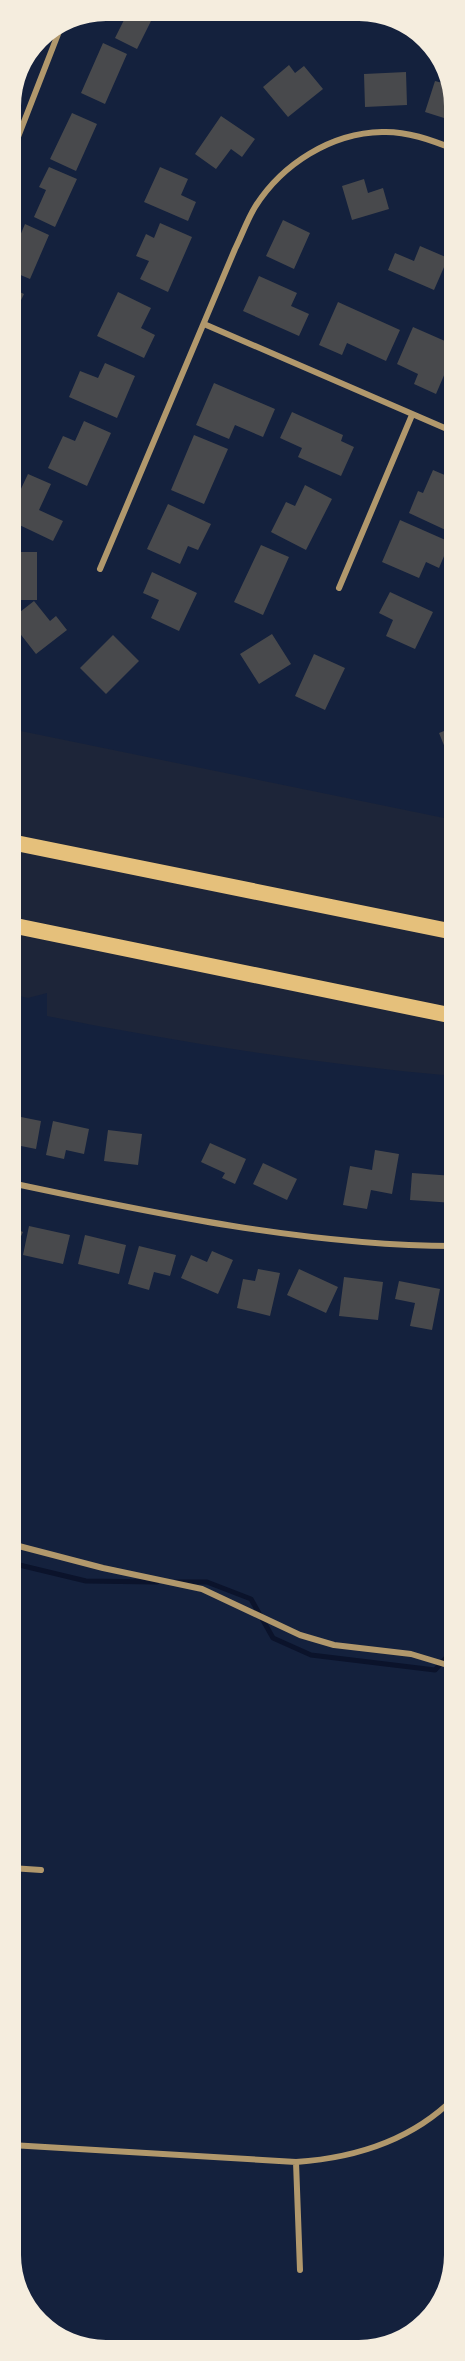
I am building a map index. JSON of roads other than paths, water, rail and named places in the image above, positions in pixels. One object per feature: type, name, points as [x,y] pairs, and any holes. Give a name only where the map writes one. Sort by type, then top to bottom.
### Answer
[{"type":"highway","points":[[21,844],[444,930]]},
{"type":"highway","points":[[21,927],[444,1014]]},
{"type":"street","points":[[21,129],[57,37]]},
{"type":"street","points":[[100,569],[255,207],[272,184],[306,156],[335,141],[383,132],[408,134],[444,146]]},
{"type":"street","points":[[204,324],[444,428]]},
{"type":"street","points":[[339,588],[412,415]]},
{"type":"street","points":[[21,1185],[195,1218],[332,1239],[381,1245],[444,1246]]},
{"type":"street","points":[[21,1547],[103,1568],[202,1589],[300,1635],[328,1643],[349,1648],[411,1654],[444,1664]]},
{"type":"street","points":[[21,1869],[41,1870]]},
{"type":"street","points":[[21,2146],[296,2162],[327,2160],[384,2144],[424,2123],[444,2106]]},
{"type":"street","points":[[296,2162],[300,2270]]},
{"type":"waterway","points":[[21,1565],[86,1581],[157,1582]]},
{"type":"waterway","points":[[176,1582],[207,1582],[251,1599],[273,1638],[311,1655],[435,1670],[444,1660]]}]
